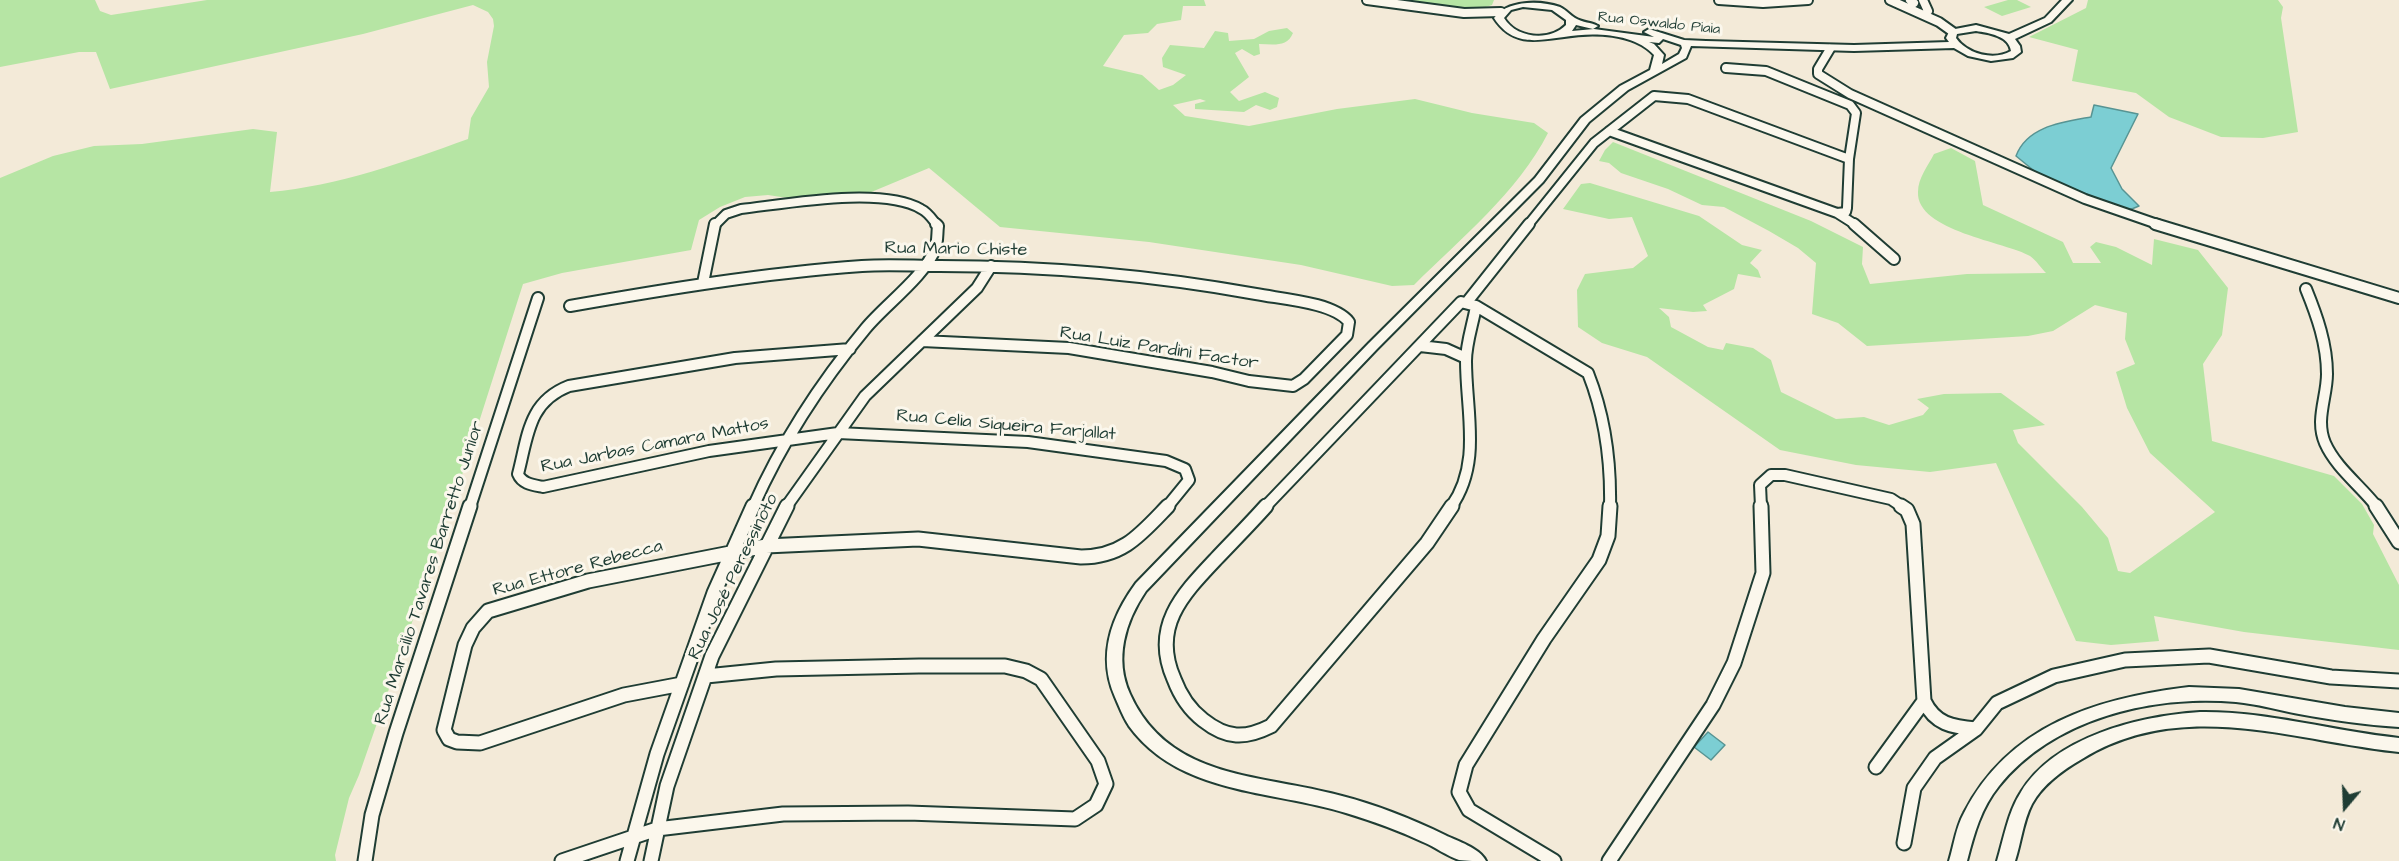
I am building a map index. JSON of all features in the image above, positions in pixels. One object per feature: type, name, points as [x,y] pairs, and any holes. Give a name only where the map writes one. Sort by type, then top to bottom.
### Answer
[{"type":"street","points":[[1367,0],[1464,14],[1502,25]]},
{"type":"street","points":[[1719,0],[1763,3],[1808,0]]},
{"type":"street","points":[[1890,0],[1905,9],[1925,13],[1965,29]]},
{"type":"street","points":[[1898,0],[1911,4],[1953,32]]},
{"type":"street","points":[[1923,0],[1925,13]]},
{"type":"street","points":[[2007,38],[2029,31],[2052,19],[2067,0]]},
{"type":"street","points":[[1464,14],[1501,12],[1518,2]]},
{"type":"street","name":"Rua Oswaldo Piaia","points":[[1518,2],[1553,8],[1570,19],[1586,25],[1790,47],[1888,50],[1955,45]]},
{"type":"street","points":[[1501,12],[1499,18],[1502,25]]},
{"type":"street","points":[[1562,34],[1571,26],[1570,19]]},
{"type":"street","name":"Rua Oswaldo Piaia","points":[[1502,25],[1510,31],[1529,37],[1544,38],[1580,32],[1714,46],[1790,47]]},
{"type":"street","points":[[1965,29],[1985,30],[2007,38],[2017,48],[2016,52],[2010,57],[1980,56],[1955,45],[1951,38],[1953,32],[1965,29]]},
{"type":"street","points":[[1649,32],[1685,43],[1687,48],[1683,56]]},
{"type":"street","points":[[1617,35],[1639,40],[1654,49],[1659,57],[1654,71]]},
{"type":"street","points":[[1477,861],[1435,839],[1372,813],[1309,795],[1228,781],[1181,762],[1155,743],[1127,707],[1114,664],[1116,636],[1125,610],[1141,587],[1373,346],[1539,180],[1585,120],[1624,88],[1683,56],[1714,46]]},
{"type":"street","points":[[1830,50],[1818,69],[1818,74],[1850,94],[2085,199],[2173,230],[2399,298]]},
{"type":"street","points":[[1726,68],[1766,71],[1850,105],[1856,113],[1840,218],[1851,221],[1894,259]]},
{"type":"street","points":[[1554,861],[1468,810],[1459,792],[1466,765],[1556,621],[1603,554],[1610,525],[1610,485],[1606,442],[1594,385],[1588,373],[1472,304],[1461,303],[1198,577],[1175,606],[1167,629],[1168,667],[1179,691],[1197,714],[1221,732],[1235,736],[1250,736],[1271,726],[1427,543],[1461,493],[1470,463],[1472,444],[1466,358],[1472,304],[1594,143],[1654,96],[1688,99],[1849,159]]},
{"type":"street","points":[[1609,131],[1841,212]]},
{"type":"street","name":"Rua José Peressinoto","points":[[627,861],[657,754],[714,593],[771,467],[866,328],[925,266],[936,248],[938,226],[920,208],[887,199],[844,200],[741,209],[719,218],[712,232],[703,283]]},
{"type":"street","name":"Rua Mario Chiste","points":[[570,306],[703,283],[864,266],[991,266],[1054,268],[1149,279],[1237,291],[1342,313]]},
{"type":"street","name":"Rua José Peressinoto","points":[[651,861],[667,786],[712,656],[783,511],[865,396],[977,288],[991,266]]},
{"type":"street","points":[[2306,289],[2318,318],[2326,358],[2327,384],[2320,420],[2322,436],[2332,454],[2377,507],[2398,539]]},
{"type":"street","name":"Rua Marcilio Tavares Barretto Junior","points":[[365,861],[372,816],[393,744],[538,298]]},
{"type":"street","name":"Rua Luiz Pardini Factor","points":[[922,341],[1069,348],[1212,372],[1249,381],[1293,386],[1304,379],[1347,335],[1349,322],[1342,313]]},
{"type":"street","points":[[1419,346],[1446,349],[1466,358]]},
{"type":"street","name":"Rua Jarbas Camara Mattos","points":[[789,439],[709,451],[543,487],[530,485],[520,479],[518,474],[539,405],[555,391],[658,370],[747,356],[850,349]]},
{"type":"street","name":"Rua Celia Siqueira Farjallat","points":[[733,552],[766,546],[918,539],[1081,557],[1106,556],[1121,550],[1181,494],[1189,480],[1185,469],[1166,461],[1028,442],[838,433],[789,439]]},
{"type":"street","points":[[1610,861],[1713,705],[1734,663],[1763,573],[1760,485],[1771,475],[1785,475],[1891,499],[1907,510],[1913,524],[1924,701],[1929,714],[1940,722],[1954,728],[1976,729]]},
{"type":"street","name":"Rua Ettore Rebecca","points":[[682,684],[624,695],[480,742],[457,742],[449,739],[444,730],[450,698],[465,645],[473,628],[488,611],[588,581],[733,552]]},
{"type":"street","points":[[1904,843],[1914,788],[1935,758],[1976,729],[1997,703],[2034,684],[2074,670],[2134,659],[2209,656],[2331,677],[2399,681]]},
{"type":"street","points":[[562,861],[657,829],[783,814],[908,813],[1075,819],[1096,805],[1106,784],[1098,761],[1048,688],[1041,679],[1026,671],[1005,666],[824,668],[776,669],[706,676]]},
{"type":"street","points":[[1959,859],[1977,805],[1985,789],[2000,772],[2015,757],[2042,737],[2094,712],[2144,700],[2202,694],[2233,695],[2342,715],[2399,720]]},
{"type":"street","points":[[1876,767],[1924,701]]},
{"type":"street","points":[[2007,861],[2023,803],[2047,775],[2060,763],[2091,744],[2131,729],[2174,721],[2248,720],[2338,738],[2399,745]]},
{"type":"green space","points":[[0,0],[95,0],[100,11],[111,15],[207,0],[1204,0],[1206,6],[1183,6],[1181,20],[1157,24],[1148,33],[1124,35],[1103,66],[1142,75],[1159,90],[1173,85],[1186,75],[1163,67],[1162,58],[1170,45],[1204,48],[1215,31],[1228,33],[1229,41],[1254,39],[1269,31],[1287,28],[1293,33],[1283,43],[1259,44],[1260,54],[1254,56],[1242,49],[1235,53],[1249,77],[1230,92],[1239,101],[1265,92],[1279,98],[1277,107],[1270,110],[1256,105],[1244,112],[1195,109],[1195,104],[1206,101],[1200,99],[1173,105],[1185,116],[1249,126],[1337,109],[1415,99],[1472,113],[1534,123],[1548,133],[1536,155],[1505,195],[1414,285],[1392,286],[1301,265],[1149,242],[1000,227],[929,168],[869,193],[794,199],[768,195],[745,197],[720,207],[699,220],[691,250],[562,273],[523,284],[449,516],[349,798],[335,855],[336,861],[0,861],[0,178],[53,156],[94,146],[142,144],[253,129],[277,132],[270,192],[346,179],[395,164],[468,139],[471,118],[489,87],[487,62],[494,26],[493,19],[488,12],[473,5],[363,34],[110,89],[96,52],[79,52],[0,67]]},
{"type":"green space","points":[[1397,0],[1494,0],[1492,5],[1482,8],[1458,9]]},
{"type":"green space","points":[[2008,0],[2017,0],[2031,7],[2002,16],[1984,7]]},
{"type":"green space","points":[[2088,0],[2278,0],[2283,7],[2281,18],[2298,132],[2263,138],[2221,137],[2169,117],[2136,93],[2072,81],[2078,50],[2029,37],[2086,8]]},
{"type":"green space","points":[[1613,142],[1811,221],[1863,247],[1862,264],[1870,284],[1967,274],[2046,273],[2030,256],[1946,226],[1931,216],[1921,205],[1918,192],[1924,172],[1934,154],[1951,148],[1975,161],[1983,205],[2063,242],[2073,263],[2101,263],[2090,247],[2096,242],[2116,247],[2152,265],[2154,239],[2198,250],[2228,288],[2222,335],[2203,364],[2212,441],[2334,476],[2362,504],[2374,525],[2373,534],[2399,585],[2399,650],[2244,632],[2154,616],[2159,641],[2111,645],[2076,641],[1996,463],[1930,472],[1856,465],[1780,450],[1647,357],[1602,343],[1578,327],[1577,290],[1585,274],[1633,268],[1648,256],[1632,217],[1609,219],[1563,209],[1581,184],[1590,183],[1699,216],[1742,245],[1762,250],[1750,263],[1758,270],[1761,278],[1738,274],[1734,289],[1703,305],[1707,311],[1693,312],[1659,308],[1669,317],[1671,327],[1708,347],[1723,350],[1726,343],[1753,348],[1771,360],[1781,392],[1836,419],[1864,417],[1889,425],[1923,415],[1929,408],[1917,399],[1944,394],[2001,393],[2045,425],[2013,430],[2018,443],[2082,507],[2108,538],[2118,571],[2130,573],[2215,512],[2150,453],[2127,408],[2116,372],[2135,364],[2125,339],[2127,313],[2095,305],[2053,331],[2028,336],[1867,346],[1838,323],[1812,314],[1816,263],[1798,248],[1724,207],[1702,205],[1668,189],[1621,173],[1609,163],[1599,161]]},
{"type":"water","points":[[2094,105],[2138,114],[2111,168],[2122,189],[2139,206],[2127,211],[2038,174],[2016,156],[2028,138],[2037,132],[2047,127],[2091,117]]},
{"type":"water","points":[[1708,732],[1725,745],[1711,760],[1694,747]]}]
